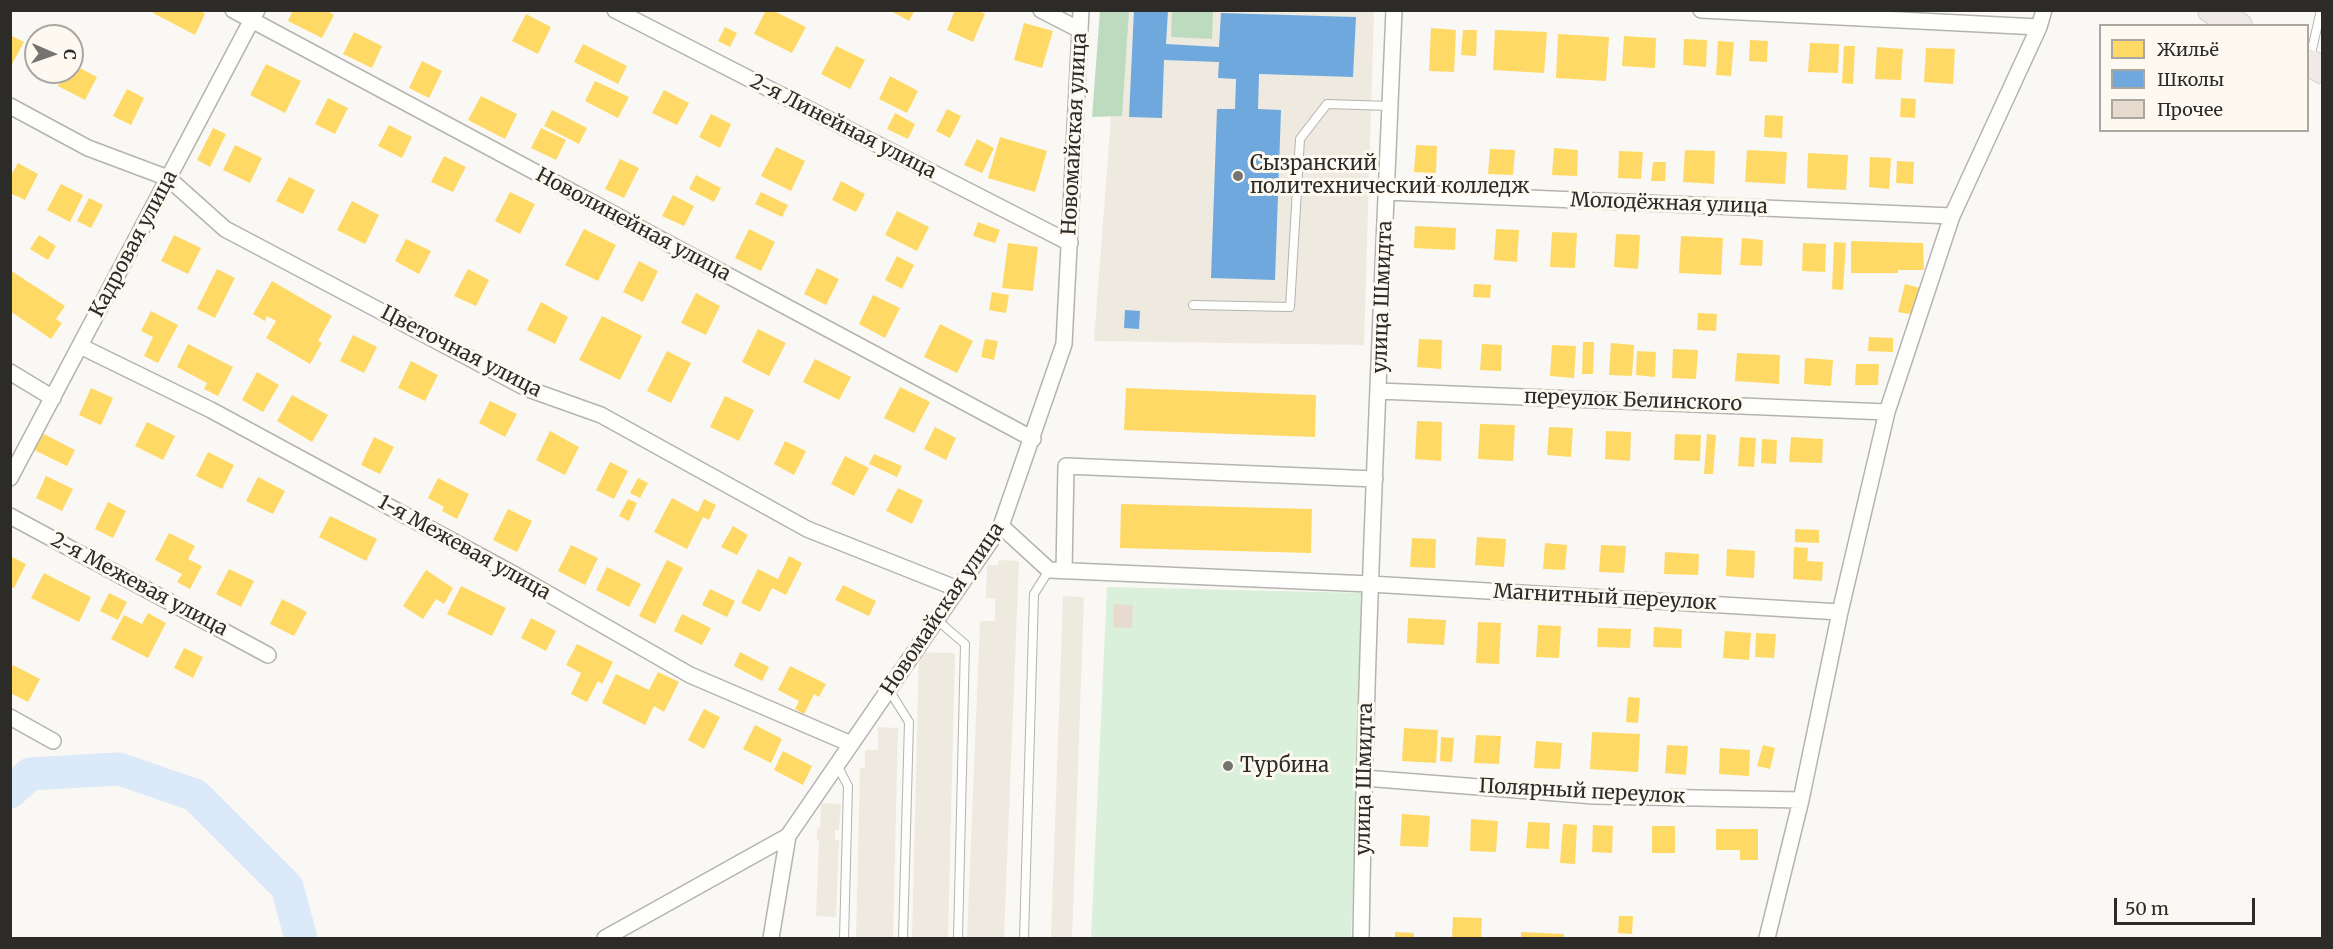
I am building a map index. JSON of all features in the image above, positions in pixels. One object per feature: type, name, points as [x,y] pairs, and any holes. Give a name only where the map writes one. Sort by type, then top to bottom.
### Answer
[{"type":"main road","points":[[2211,10],[2236,24]]},
{"type":"street","name":"Новолинейная улица","points":[[233,10],[254,15],[1033,439]]},
{"type":"street","name":"2-я Линейная улица","points":[[615,10],[1070,243]]},
{"type":"street","points":[[1041,10],[1080,30]]},
{"type":"street","name":"Новомайская улица","points":[[605,939],[788,836],[1001,526],[1064,344],[1081,10]]},
{"type":"street","name":"улица Шмидта","points":[[1361,939],[1370,584],[1394,10]]},
{"type":"street","points":[[1701,10],[2039,27]]},
{"type":"street","points":[[1767,939],[1801,800],[1840,612],[1887,412],[1952,216],[2039,27],[2044,10]]},
{"type":"street","name":"Кадровая улица","points":[[10,478],[254,15]]},
{"type":"street","name":"Цветочная улица","points":[[10,106],[88,148],[168,178],[225,228],[528,389],[601,415],[807,529],[958,590]]},
{"type":"street","name":"Молодёжная улица","points":[[1387,192],[1952,216]]},
{"type":"street","name":"1-я Межевая улица","points":[[80,346],[211,410],[517,576],[690,675],[851,744]]},
{"type":"street","points":[[10,372],[53,398]]},
{"type":"street","name":"переулок Белинского","points":[[1379,391],[1887,412]]},
{"type":"street","points":[[1056,571],[1066,466],[1375,479]]},
{"type":"street","name":"2-я Межевая улица","points":[[10,516],[268,655]]},
{"type":"street","points":[[1001,526],[1056,571],[1370,584]]},
{"type":"street","name":"Магнитный переулок","points":[[1370,584],[1840,612]]},
{"type":"street","points":[[10,717],[53,741]]},
{"type":"street","name":"Полярный переулок","points":[[1364,778],[1594,796],[1801,800]]},
{"type":"street","points":[[771,939],[788,836]]},
{"type":"lane","points":[[2313,65],[2321,10]]},
{"type":"lane","points":[[1192,305],[1290,307],[1300,139],[1327,104],[1390,106]]},
{"type":"lane","points":[[1024,939],[1034,594],[1056,571]]},
{"type":"lane","points":[[937,620],[966,644],[958,939]]},
{"type":"lane","points":[[888,690],[909,722],[903,939]]},
{"type":"lane","points":[[837,765],[848,786],[844,939]]},
{"type":"shaded area","name":"Сызранский политехнический колледж","points":[[1119,11],[1374,11],[1364,345],[1094,341]]},
{"type":"shaded area","points":[[999,560],[1019,561],[1004,938],[967,938],[980,621],[995,621],[995,599],[986,598],[987,565],[998,565]]},
{"type":"shaded area","points":[[1063,596],[1084,597],[1072,938],[1051,938]]},
{"type":"shaded area","points":[[919,652],[955,653],[948,938],[912,938]]},
{"type":"shaded area","points":[[878,727],[898,728],[893,938],[856,938],[860,768],[865,767],[865,750],[878,750]]},
{"type":"shaded area","points":[[821,803],[841,804],[839,830],[835,830],[835,840],[839,840],[836,917],[816,916],[819,841],[817,840],[817,829],[820,828]]},
{"type":"green space","points":[[1100,11],[1129,11],[1122,116],[1092,117]]},
{"type":"green space","points":[[1172,11],[1213,11],[1212,39],[1171,37]]},
{"type":"green space","name":"Турбина","points":[[1107,587],[1365,593],[1351,938],[1091,938]]},
{"type":"building: Жильё","points":[[154,10],[199,10],[205,14],[195,35],[153,13]]},
{"type":"building: Жильё","points":[[293,10],[326,10],[334,15],[322,38],[288,21]]},
{"type":"building: Жильё","points":[[766,10],[772,10],[806,27],[792,53],[754,34]]},
{"type":"building: Жильё","points":[[889,10],[915,10],[909,21]]},
{"type":"building: Жильё","points":[[955,10],[976,10],[985,14],[973,42],[947,30]]},
{"type":"building: Жильё","points":[[526,14],[551,27],[538,54],[512,41]]},
{"type":"building: Жильё","points":[[1024,23],[1053,31],[1042,68],[1014,60]]},
{"type":"building: Жильё","points":[[725,27],[737,33],[730,47],[718,41]]},
{"type":"building: Жильё","points":[[1431,28],[1456,30],[1454,72],[1429,71]]},
{"type":"building: Жильё","points":[[1463,30],[1477,30],[1476,56],[1461,55]]},
{"type":"building: Жильё","points":[[1495,30],[1547,32],[1544,73],[1493,70]]},
{"type":"building: Жильё","points":[[354,32],[382,46],[372,68],[343,54]]},
{"type":"building: Жильё","points":[[1558,34],[1609,37],[1606,81],[1556,78]]},
{"type":"building: Жильё","points":[[10,35],[24,42],[10,68]]},
{"type":"building: Жильё","points":[[1624,36],[1656,38],[1655,68],[1622,66]]},
{"type":"building: Жильё","points":[[1684,39],[1707,40],[1706,67],[1683,65]]},
{"type":"building: Жильё","points":[[1750,40],[1768,41],[1767,62],[1749,61]]},
{"type":"building: Жильё","points":[[1718,41],[1734,42],[1731,76],[1716,75]]},
{"type":"building: Жильё","points":[[1810,43],[1839,44],[1838,73],[1808,72]]},
{"type":"building: Жильё","points":[[583,44],[627,66],[618,84],[574,62]]},
{"type":"building: Жильё","points":[[836,46],[865,60],[850,89],[821,74]]},
{"type":"building: Жильё","points":[[1844,46],[1855,46],[1853,84],[1842,83]]},
{"type":"building: Жильё","points":[[1877,47],[1903,49],[1901,80],[1875,79]]},
{"type":"building: Жильё","points":[[1926,48],[1955,49],[1953,84],[1924,82]]},
{"type":"building: Жильё","points":[[422,61],[442,71],[429,98],[409,88]]},
{"type":"building: Жильё","points":[[266,64],[301,81],[285,113],[250,95]]},
{"type":"building: Жильё","points":[[84,70],[97,77],[85,100],[58,86],[59,84],[84,84]]},
{"type":"building: Жильё","points":[[890,76],[918,91],[907,113],[879,99]]},
{"type":"building: Жильё","points":[[595,81],[629,97],[618,118],[585,101]]},
{"type":"building: Жильё","points":[[127,89],[144,98],[131,125],[113,116]]},
{"type":"building: Жильё","points":[[664,90],[689,103],[677,125],[652,113]]},
{"type":"building: Жильё","points":[[481,96],[517,114],[505,139],[468,120]]},
{"type":"building: Жильё","points":[[328,98],[348,108],[335,134],[315,124]]},
{"type":"building: Жильё","points":[[1901,98],[1916,99],[1915,118],[1900,117]]},
{"type":"building: Жильё","points":[[947,109],[961,116],[950,138],[936,131]]},
{"type":"building: Жильё","points":[[552,110],[587,128],[579,144],[544,126]]},
{"type":"building: Жильё","points":[[895,113],[915,124],[908,139],[887,129]]},
{"type":"building: Жильё","points":[[711,114],[731,124],[720,148],[699,137]]},
{"type":"building: Жильё","points":[[1765,115],[1783,116],[1782,138],[1764,137]]},
{"type":"building: Жильё","points":[[389,125],[412,137],[402,158],[378,146]]},
{"type":"building: Жильё","points":[[213,128],[226,134],[210,167],[197,160]]},
{"type":"building: Жильё","points":[[541,128],[566,140],[556,160],[531,148]]},
{"type":"building: Жильё","points":[[1000,137],[1047,151],[1035,192],[988,178]]},
{"type":"building: Жильё","points":[[977,139],[994,148],[982,173],[964,165]]},
{"type":"building: Жильё","points":[[235,145],[262,158],[250,183],[223,170]]},
{"type":"building: Жильё","points":[[1416,145],[1437,146],[1436,173],[1414,172]]},
{"type":"building: Жильё","points":[[776,147],[805,161],[791,191],[761,176]]},
{"type":"building: Жильё","points":[[1554,148],[1578,150],[1577,176],[1552,175]]},
{"type":"building: Жильё","points":[[1490,149],[1515,150],[1513,175],[1488,174]]},
{"type":"building: Жильё","points":[[1685,150],[1715,151],[1714,184],[1683,182]]},
{"type":"building: Жильё","points":[[1747,150],[1787,152],[1785,184],[1745,182]]},
{"type":"building: Жильё","points":[[1619,151],[1643,152],[1641,179],[1618,178]]},
{"type":"building: Жильё","points":[[1808,153],[1848,155],[1846,190],[1807,188]]},
{"type":"building: Жильё","points":[[444,156],[466,167],[453,192],[431,182]]},
{"type":"building: Жильё","points":[[1870,157],[1891,158],[1889,189],[1869,187]]},
{"type":"building: Жильё","points":[[620,159],[639,168],[624,198],[605,189]]},
{"type":"building: Жильё","points":[[1897,161],[1914,162],[1913,184],[1896,183]]},
{"type":"building: Жильё","points":[[1653,162],[1666,162],[1665,181],[1651,181]]},
{"type":"building: Жильё","points":[[18,163],[38,174],[25,200],[10,193],[10,177]]},
{"type":"building: Жильё","points":[[696,175],[721,188],[714,202],[689,189]]},
{"type":"building: Жильё","points":[[289,177],[315,190],[303,214],[276,201]]},
{"type":"building: Жильё","points":[[841,181],[865,194],[856,212],[832,200]]},
{"type":"building: Жильё","points":[[61,184],[83,195],[70,222],[47,210]]},
{"type":"building: Жильё","points":[[510,192],[535,204],[520,234],[495,221]]},
{"type":"building: Жильё","points":[[761,192],[788,205],[782,217],[755,204]]},
{"type":"building: Жильё","points":[[673,195],[694,206],[684,226],[662,216]]},
{"type":"building: Жильё","points":[[89,198],[103,205],[91,228],[77,221]]},
{"type":"building: Жильё","points":[[352,201],[379,215],[365,244],[337,230]]},
{"type":"building: Жильё","points":[[897,211],[929,227],[917,251],[885,235]]},
{"type":"building: Жильё","points":[[978,222],[1000,230],[995,243],[973,236]]},
{"type":"building: Жильё","points":[[1415,226],[1456,228],[1455,250],[1414,248]]},
{"type":"building: Жильё","points":[[584,229],[616,245],[598,281],[565,265]]},
{"type":"building: Жильё","points":[[749,229],[775,242],[761,271],[735,258]]},
{"type":"building: Жильё","points":[[1496,229],[1519,230],[1517,262],[1494,260]]},
{"type":"building: Жильё","points":[[1552,232],[1577,233],[1575,268],[1550,267]]},
{"type":"building: Жильё","points":[[1616,234],[1640,235],[1638,269],[1614,267]]},
{"type":"building: Жильё","points":[[39,235],[56,246],[48,260],[30,249]]},
{"type":"building: Жильё","points":[[174,235],[201,248],[188,274],[161,261]]},
{"type":"building: Жильё","points":[[1681,236],[1723,238],[1721,275],[1679,273]]},
{"type":"building: Жильё","points":[[1742,238],[1763,240],[1762,266],[1740,265]]},
{"type":"building: Жильё","points":[[406,239],[431,251],[419,274],[395,261]]},
{"type":"building: Жильё","points":[[1851,241],[1923,243],[1924,270],[1898,270],[1898,273],[1851,273]]},
{"type":"building: Жильё","points":[[1834,242],[1846,243],[1843,290],[1832,289]]},
{"type":"building: Жильё","points":[[1008,243],[1038,247],[1033,291],[1002,288]]},
{"type":"building: Жильё","points":[[1803,243],[1826,244],[1825,272],[1802,271]]},
{"type":"building: Жильё","points":[[897,256],[914,265],[902,289],[885,280]]},
{"type":"building: Жильё","points":[[639,261],[658,271],[643,302],[623,292]]},
{"type":"building: Жильё","points":[[817,268],[839,279],[826,305],[804,294]]},
{"type":"building: Жильё","points":[[217,269],[235,278],[215,318],[197,309]]},
{"type":"building: Жильё","points":[[468,269],[489,280],[476,306],[454,296]]},
{"type":"building: Жильё","points":[[10,270],[65,306],[56,319],[62,323],[51,339],[10,311]]},
{"type":"building: Жильё","points":[[272,281],[332,316],[318,341],[322,343],[310,364],[266,338],[276,321],[267,316],[265,321],[253,314]]},
{"type":"building: Жильё","points":[[1474,284],[1491,285],[1490,298],[1473,297]]},
{"type":"building: Жильё","points":[[1905,284],[1920,288],[1914,315],[1898,312]]},
{"type":"building: Жильё","points":[[992,292],[1009,295],[1006,313],[989,310]]},
{"type":"building: Жильё","points":[[696,293],[720,306],[706,335],[681,323]]},
{"type":"building: Жильё","points":[[873,295],[900,308],[885,338],[859,324]]},
{"type":"building: Жильё","points":[[541,302],[568,317],[555,344],[527,330]]},
{"type":"building: Жильё","points":[[151,311],[178,325],[158,363],[144,356],[153,337],[141,331]]},
{"type":"building: Жильё","points":[[1698,313],[1717,314],[1716,331],[1697,330]]},
{"type":"building: Жильё","points":[[602,316],[642,336],[620,380],[579,360]]},
{"type":"building: Жильё","points":[[940,324],[973,341],[957,373],[924,357]]},
{"type":"building: Жильё","points":[[758,329],[786,343],[769,376],[742,362]]},
{"type":"building: Жильё","points":[[353,335],[377,347],[364,373],[340,361]]},
{"type":"building: Жильё","points":[[1869,337],[1893,338],[1893,352],[1868,351]]},
{"type":"building: Жильё","points":[[985,339],[998,341],[994,360],[981,357]]},
{"type":"building: Жильё","points":[[1419,339],[1442,340],[1441,369],[1417,367]]},
{"type":"building: Жильё","points":[[1583,342],[1594,342],[1593,374],[1582,374]]},
{"type":"building: Жильё","points":[[1611,343],[1634,345],[1632,376],[1609,375]]},
{"type":"building: Жильё","points":[[188,344],[233,367],[218,396],[204,389],[207,383],[177,367]]},
{"type":"building: Жильё","points":[[1482,344],[1502,345],[1501,371],[1480,370]]},
{"type":"building: Жильё","points":[[1552,345],[1576,346],[1574,378],[1550,376]]},
{"type":"building: Жильё","points":[[1673,349],[1698,350],[1696,379],[1672,378]]},
{"type":"building: Жильё","points":[[667,351],[691,363],[671,403],[647,391]]},
{"type":"building: Жильё","points":[[1637,351],[1656,352],[1655,377],[1636,375]]},
{"type":"building: Жильё","points":[[1737,353],[1780,355],[1779,384],[1735,381]]},
{"type":"building: Жильё","points":[[1805,358],[1833,360],[1831,386],[1804,384]]},
{"type":"building: Жильё","points":[[815,359],[851,377],[839,400],[803,382]]},
{"type":"building: Жильё","points":[[411,361],[438,375],[425,401],[398,388]]},
{"type":"building: Жильё","points":[[1856,364],[1879,364],[1878,385],[1855,385]]},
{"type":"building: Жильё","points":[[257,372],[279,385],[263,412],[242,400]]},
{"type":"building: Жильё","points":[[900,387],[930,402],[914,433],[884,418]]},
{"type":"building: Жильё","points":[[91,388],[113,398],[101,425],[79,415]]},
{"type":"building: Жильё","points":[[1126,388],[1316,395],[1315,437],[1124,430]]},
{"type":"building: Жильё","points":[[292,395],[328,415],[312,442],[277,421]]},
{"type":"building: Жильё","points":[[725,396],[754,410],[739,441],[710,427]]},
{"type":"building: Жильё","points":[[490,401],[517,414],[505,437],[479,423]]},
{"type":"building: Жильё","points":[[1417,421],[1442,422],[1441,461],[1415,459]]},
{"type":"building: Жильё","points":[[147,422],[175,436],[163,460],[135,446]]},
{"type":"building: Жильё","points":[[1480,424],[1515,425],[1513,461],[1478,459]]},
{"type":"building: Жильё","points":[[935,427],[956,438],[946,460],[924,449]]},
{"type":"building: Жильё","points":[[1549,427],[1573,428],[1571,457],[1547,455]]},
{"type":"building: Жильё","points":[[550,431],[579,447],[565,475],[536,460]]},
{"type":"building: Жильё","points":[[1606,431],[1631,432],[1630,461],[1605,459]]},
{"type":"building: Жильё","points":[[40,432],[75,450],[67,466],[32,449]]},
{"type":"building: Жильё","points":[[1675,434],[1701,435],[1700,461],[1674,460]]},
{"type":"building: Жильё","points":[[1707,434],[1716,435],[1713,474],[1704,474]]},
{"type":"building: Жильё","points":[[374,437],[394,447],[380,474],[361,465]]},
{"type":"building: Жильё","points":[[1740,437],[1756,438],[1754,467],[1738,466]]},
{"type":"building: Жильё","points":[[1791,437],[1823,439],[1822,463],[1789,462]]},
{"type":"building: Жильё","points":[[1762,439],[1777,440],[1776,464],[1761,463]]},
{"type":"building: Жильё","points":[[785,441],[806,451],[794,475],[774,464]]},
{"type":"building: Жильё","points":[[208,452],[234,465],[222,489],[196,476]]},
{"type":"building: Жильё","points":[[874,454],[902,466],[897,477],[869,464]]},
{"type":"building: Жильё","points":[[845,456],[869,468],[854,496],[831,484]]},
{"type":"building: Жильё","points":[[610,462],[628,471],[614,499],[596,490]]},
{"type":"building: Жильё","points":[[46,476],[73,489],[62,511],[36,498]]},
{"type":"building: Жильё","points":[[258,477],[285,491],[273,514],[246,501]]},
{"type":"building: Жильё","points":[[438,478],[469,494],[457,519],[442,511],[444,507],[428,498]]},
{"type":"building: Жильё","points":[[638,478],[648,483],[640,498],[630,493]]},
{"type":"building: Жильё","points":[[898,488],[923,500],[912,524],[886,511]]},
{"type":"building: Жильё","points":[[672,498],[698,512],[704,499],[716,505],[709,520],[703,517],[687,549],[654,532]]},
{"type":"building: Жильё","points":[[628,499],[637,503],[629,521],[619,516]]},
{"type":"building: Жильё","points":[[108,502],[126,511],[113,538],[95,529]]},
{"type":"building: Жильё","points":[[1121,504],[1312,509],[1311,553],[1120,548]]},
{"type":"building: Жильё","points":[[508,509],[532,521],[517,552],[493,540]]},
{"type":"building: Жильё","points":[[330,516],[377,539],[366,561],[319,537]]},
{"type":"building: Жильё","points":[[733,526],[748,535],[737,555],[721,547]]},
{"type":"building: Жильё","points":[[1795,529],[1819,530],[1819,543],[1795,542]]},
{"type":"building: Жильё","points":[[169,533],[195,546],[188,559],[202,566],[190,589],[177,582],[182,574],[155,560]]},
{"type":"building: Жильё","points":[[1477,537],[1506,539],[1504,567],[1475,565]]},
{"type":"building: Жильё","points":[[1412,538],[1436,539],[1435,568],[1410,567]]},
{"type":"building: Жильё","points":[[1545,543],[1567,545],[1565,570],[1543,569]]},
{"type":"building: Жильё","points":[[571,545],[598,558],[585,585],[558,571]]},
{"type":"building: Жильё","points":[[1601,545],[1626,546],[1624,573],[1599,572]]},
{"type":"building: Жильё","points":[[1794,547],[1808,548],[1807,561],[1823,562],[1822,581],[1793,579]]},
{"type":"building: Жильё","points":[[1727,549],[1755,551],[1754,578],[1726,576]]},
{"type":"building: Жильё","points":[[1665,552],[1699,554],[1698,575],[1664,574]]},
{"type":"building: Жильё","points":[[10,556],[26,564],[14,588],[10,587]]},
{"type":"building: Жильё","points":[[789,556],[802,563],[786,595],[772,588],[760,612],[741,603],[758,569],[778,579]]},
{"type":"building: Жильё","points":[[667,560],[683,568],[655,624],[639,616]]},
{"type":"building: Жильё","points":[[607,567],[641,584],[629,607],[596,590]]},
{"type":"building: Жильё","points":[[229,569],[254,581],[241,607],[216,594]]},
{"type":"building: Жильё","points":[[426,570],[453,588],[444,604],[436,599],[423,619],[403,606]]},
{"type":"building: Жильё","points":[[44,573],[91,597],[79,622],[31,598]]},
{"type":"building: Жильё","points":[[843,585],[876,601],[869,616],[835,600]]},
{"type":"building: Жильё","points":[[461,586],[506,608],[492,636],[447,614]]},
{"type":"building: Жильё","points":[[710,589],[735,601],[727,617],[702,605]]},
{"type":"building: Жильё","points":[[109,593],[127,602],[118,620],[100,611]]},
{"type":"building: Жильё","points":[[282,599],[307,612],[294,636],[270,624]]},
{"type":"building: Жильё","points":[[148,613],[166,623],[148,658],[111,639],[124,615],[142,624]]},
{"type":"building: Жильё","points":[[682,614],[711,628],[702,645],[674,631]]},
{"type":"building: Жильё","points":[[531,618],[556,631],[546,651],[521,638]]},
{"type":"building: Жильё","points":[[1408,618],[1446,620],[1444,645],[1407,643]]},
{"type":"building: Жильё","points":[[1478,622],[1501,623],[1499,664],[1476,663]]},
{"type":"building: Жильё","points":[[1538,625],[1561,626],[1559,658],[1536,657]]},
{"type":"building: Жильё","points":[[1654,627],[1682,629],[1681,648],[1653,647]]},
{"type":"building: Жильё","points":[[1598,628],[1631,629],[1630,648],[1597,647]]},
{"type":"building: Жильё","points":[[1725,631],[1751,633],[1749,660],[1723,658]]},
{"type":"building: Жильё","points":[[1756,633],[1776,634],[1774,658],[1755,657]]},
{"type":"building: Жильё","points":[[577,644],[613,662],[602,684],[598,681],[587,702],[571,694],[581,673],[566,665]]},
{"type":"building: Жильё","points":[[184,648],[203,657],[193,678],[174,668]]},
{"type":"building: Жильё","points":[[740,652],[769,667],[762,681],[734,666]]},
{"type":"building: Жильё","points":[[13,665],[40,679],[28,702],[10,693],[10,671]]},
{"type":"building: Жильё","points":[[790,666],[826,684],[819,697],[814,694],[804,714],[795,709],[799,701],[778,690]]},
{"type":"building: Жильё","points":[[658,672],[679,682],[664,712],[654,706],[645,725],[602,703],[616,674],[649,690]]},
{"type":"building: Жильё","points":[[1628,697],[1640,698],[1638,723],[1626,722]]},
{"type":"building: Жильё","points":[[704,709],[720,717],[704,749],[688,740]]},
{"type":"building: Жильё","points":[[755,725],[782,739],[771,763],[743,749]]},
{"type":"building: Жильё","points":[[1404,728],[1438,730],[1436,763],[1402,761]]},
{"type":"building: Жильё","points":[[1592,732],[1640,734],[1638,772],[1590,769]]},
{"type":"building: Жильё","points":[[1476,735],[1501,736],[1499,764],[1474,763]]},
{"type":"building: Жильё","points":[[1441,737],[1454,738],[1452,762],[1440,761]]},
{"type":"building: Жильё","points":[[1536,741],[1562,743],[1560,769],[1534,768]]},
{"type":"building: Жильё","points":[[1667,745],[1688,746],[1686,775],[1665,773]]},
{"type":"building: Жильё","points":[[1763,745],[1775,748],[1770,769],[1757,766]]},
{"type":"building: Жильё","points":[[1720,748],[1750,750],[1749,776],[1719,774]]},
{"type":"building: Жильё","points":[[783,751],[812,766],[803,785],[774,770]]},
{"type":"building: Жильё","points":[[1402,814],[1430,816],[1428,847],[1400,846]]},
{"type":"building: Жильё","points":[[1471,819],[1498,821],[1496,852],[1470,851]]},
{"type":"building: Жильё","points":[[1528,822],[1550,823],[1549,849],[1526,848]]},
{"type":"building: Жильё","points":[[1563,824],[1577,825],[1575,864],[1560,863]]},
{"type":"building: Жильё","points":[[1593,825],[1613,826],[1612,853],[1592,852]]},
{"type":"building: Жильё","points":[[1652,826],[1675,826],[1675,853],[1652,853]]},
{"type":"building: Жильё","points":[[1716,829],[1758,829],[1758,860],[1740,860],[1740,850],[1716,850]]},
{"type":"building: Жильё","points":[[1619,916],[1633,916],[1632,934],[1618,933]]},
{"type":"building: Жильё","points":[[1453,917],[1482,918],[1481,938],[1452,938]]},
{"type":"building: Жильё","points":[[1395,932],[1414,933],[1414,938],[1395,938]]},
{"type":"building: Жильё","points":[[1521,932],[1564,934],[1564,938],[1521,938]]},
{"type":"building: Школы","points":[[1134,10],[1168,10],[1166,44],[1219,47],[1221,13],[1356,17],[1353,77],[1259,74],[1258,109],[1281,110],[1275,280],[1211,278],[1217,109],[1235,109],[1236,79],[1218,78],[1219,62],[1164,60],[1162,118],[1129,117]]},
{"type":"building: Школы","points":[[1125,310],[1140,311],[1139,329],[1124,328]]},
{"type":"building: Прочее","points":[[1114,604],[1133,605],[1132,628],[1113,627]]},
{"type":"waterway","points":[[10,792],[30,774],[119,769],[195,795],[287,887],[301,938]]},
{"type":"place","name":"Сызранский политехнический колледж","points":[[1238,176]]},
{"type":"place","name":"Турбина","points":[[1228,766]]}]
